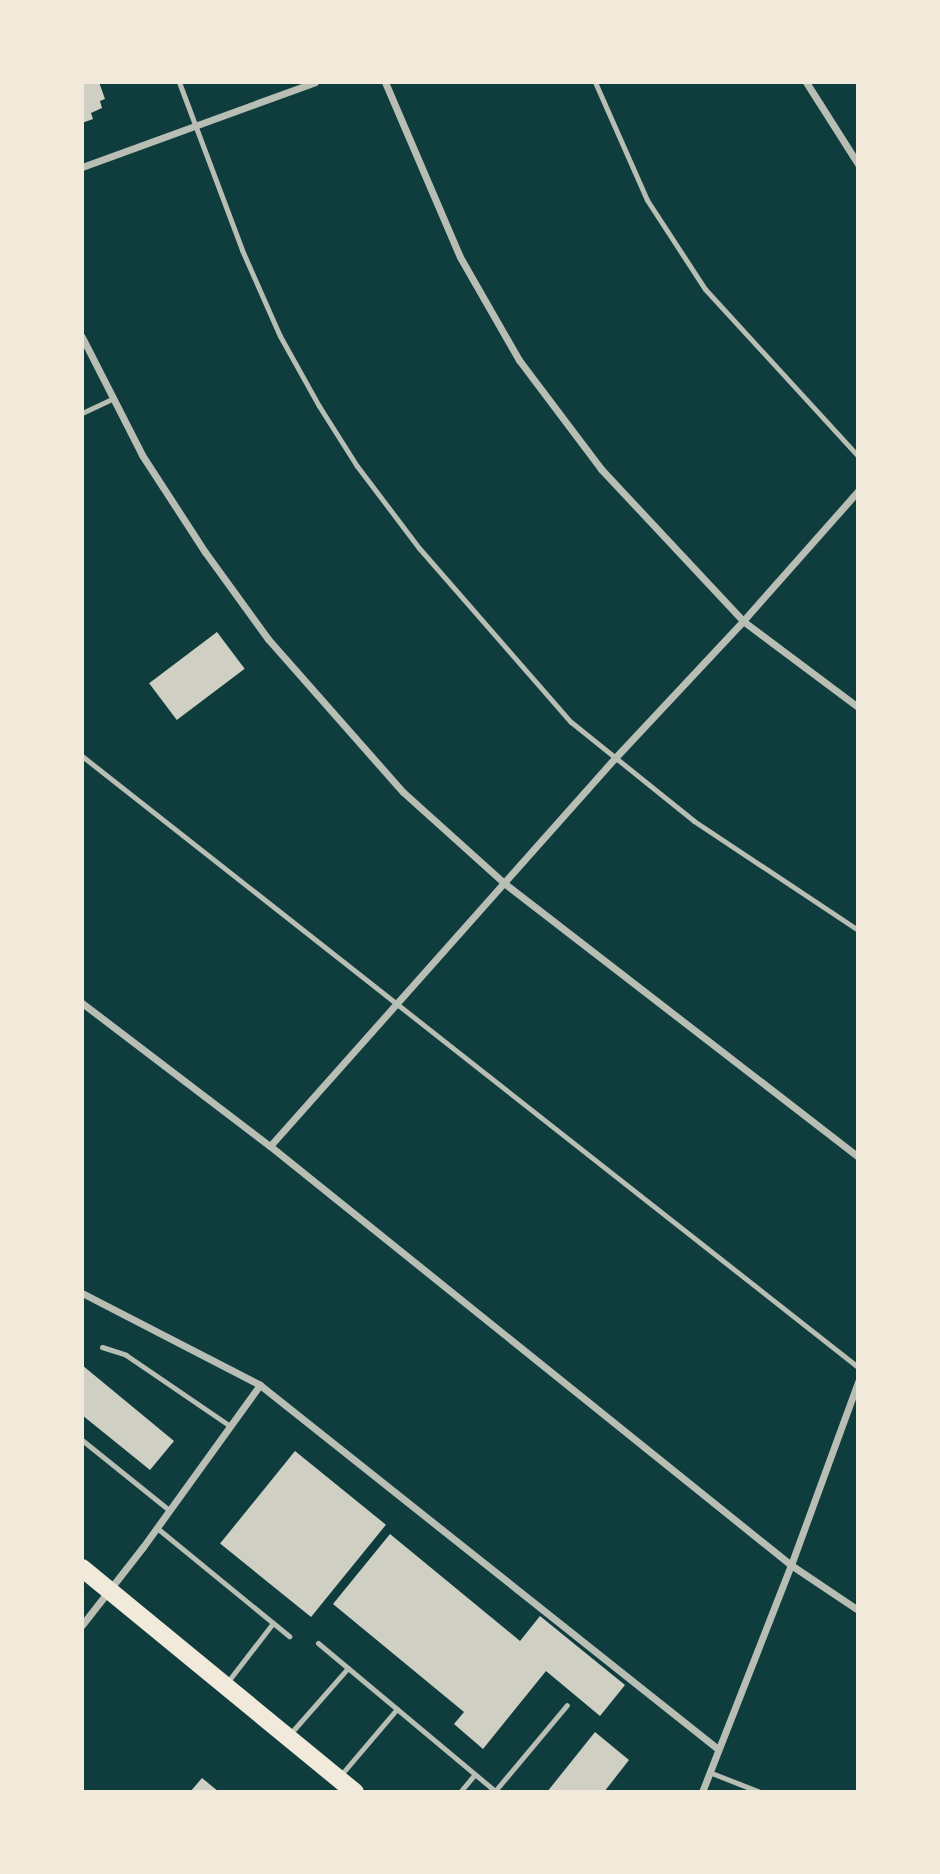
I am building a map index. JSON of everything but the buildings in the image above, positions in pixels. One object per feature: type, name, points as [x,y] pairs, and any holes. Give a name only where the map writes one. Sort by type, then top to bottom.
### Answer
[{"type":"main road","points":[[82,1568],[355,1792]]},
{"type":"street","points":[[82,167],[315,82]]},
{"type":"street","points":[[385,82],[460,257],[519,360],[601,468],[743,621],[858,707]]},
{"type":"street","points":[[806,82],[858,164]]},
{"type":"street","points":[[82,337],[142,455],[205,552],[268,639],[403,792],[504,883],[858,1157]]},
{"type":"street","points":[[270,1146],[614,759],[743,621],[858,491]]},
{"type":"street","points":[[82,1003],[270,1146],[791,1565],[858,1610]]},
{"type":"street","points":[[82,1293],[260,1385],[718,1749]]},
{"type":"street","points":[[702,1792],[791,1565],[858,1382]]},
{"type":"street","points":[[82,1625],[111,1591],[260,1385]]},
{"type":"lane","points":[[179,82],[242,250],[280,336],[319,406],[357,466],[419,548],[570,722],[694,821],[858,930]]},
{"type":"lane","points":[[595,82],[647,200],[705,289],[858,456]]},
{"type":"lane","points":[[82,413],[112,399]]},
{"type":"lane","points":[[82,756],[858,1367]]},
{"type":"lane","points":[[102,1347],[126,1355],[230,1426]]},
{"type":"lane","points":[[850,1401],[858,1405]]},
{"type":"lane","points":[[82,1440],[169,1510]]},
{"type":"lane","points":[[157,1528],[289,1636]]},
{"type":"lane","points":[[225,1685],[273,1623]]},
{"type":"lane","points":[[318,1643],[495,1792],[567,1705]]},
{"type":"lane","points":[[288,1736],[348,1668]]},
{"type":"lane","points":[[338,1778],[397,1709]]},
{"type":"lane","points":[[709,1772],[760,1792]]},
{"type":"lane","points":[[460,1792],[475,1774]]}]
